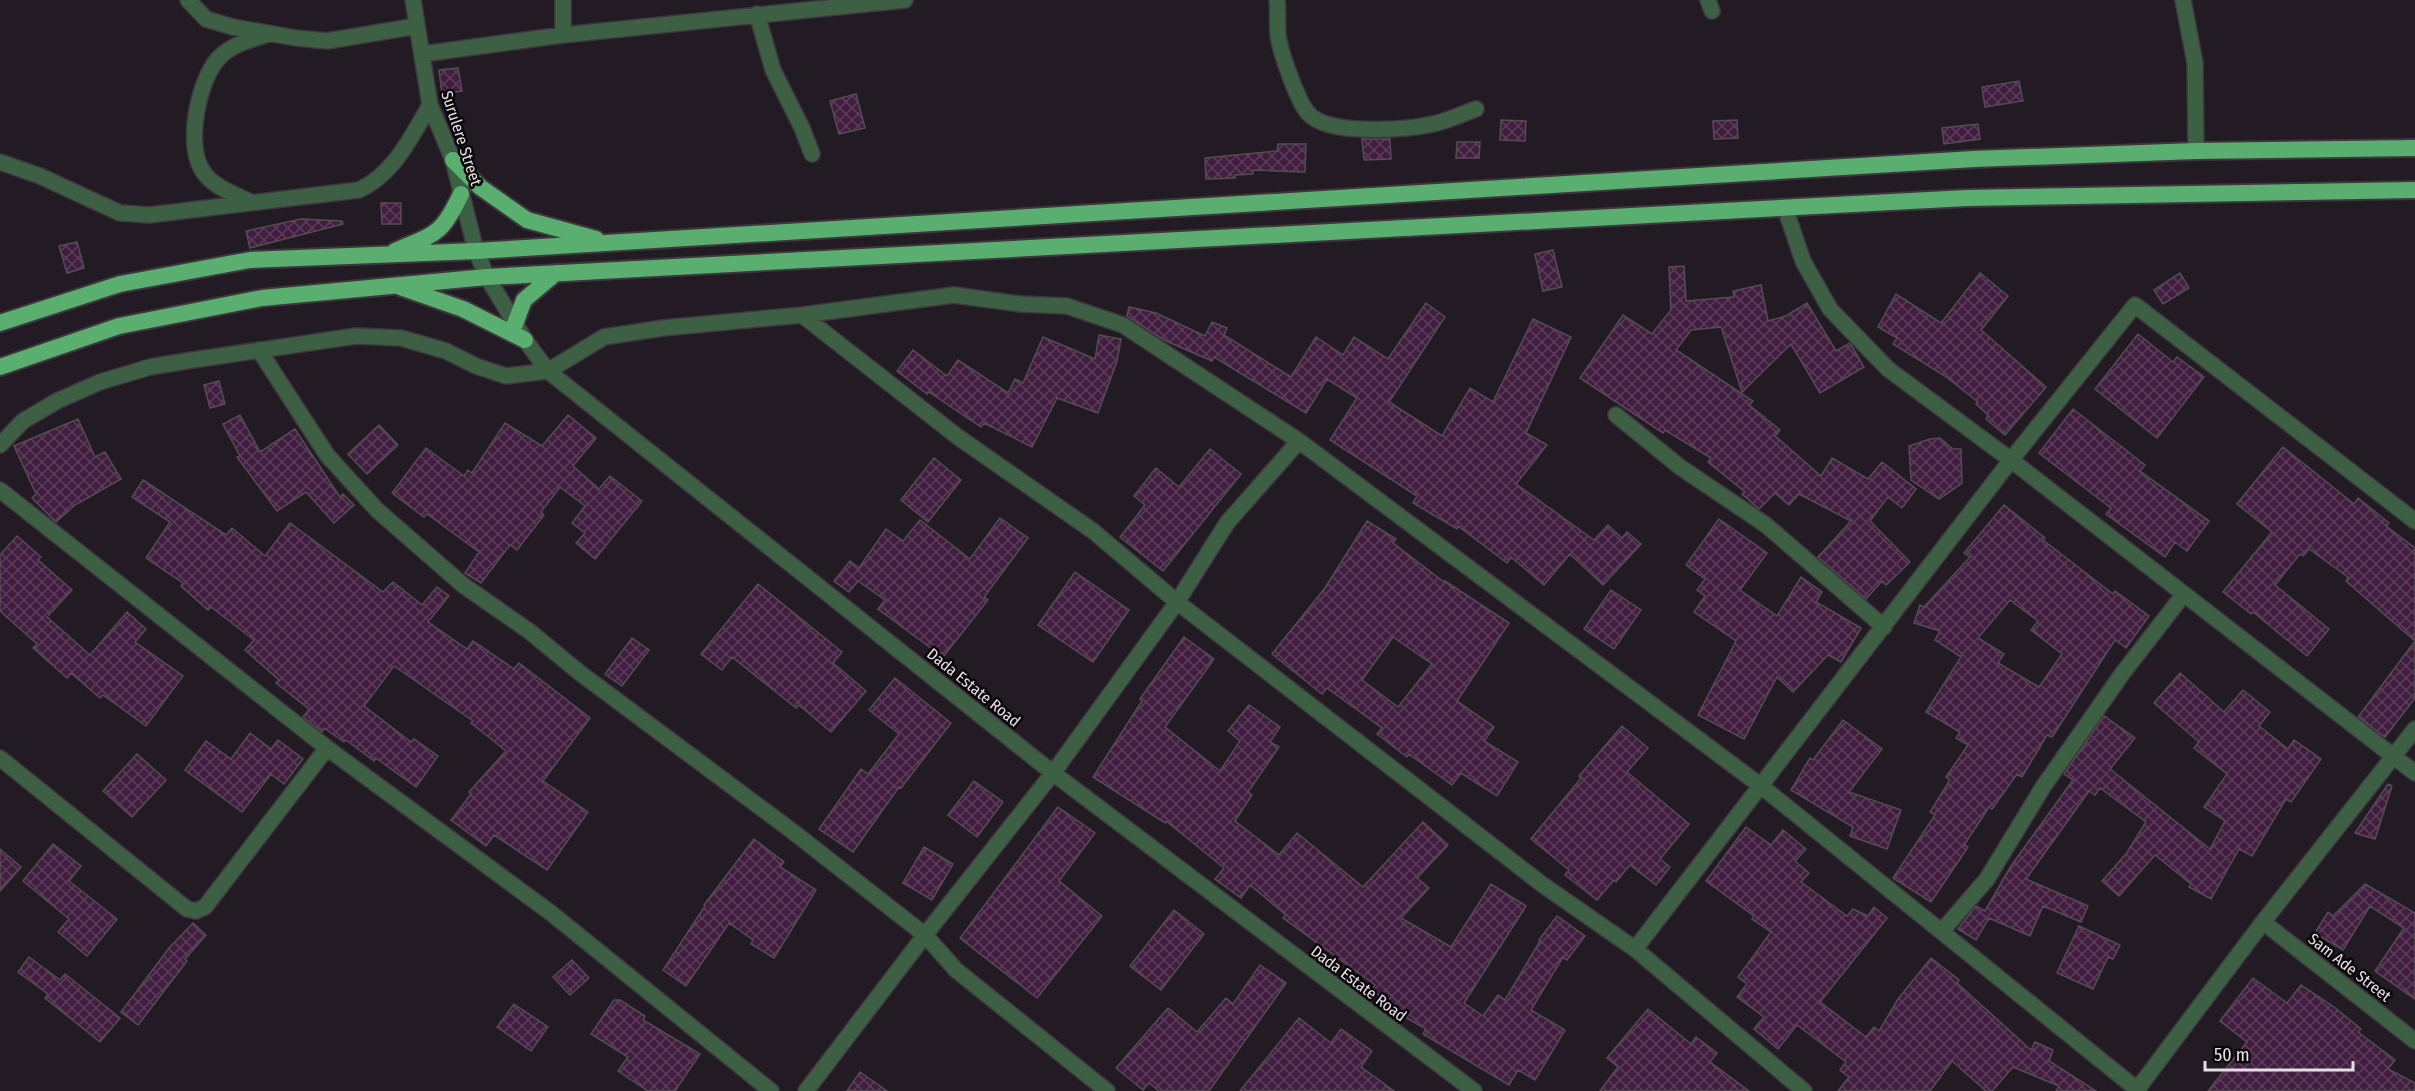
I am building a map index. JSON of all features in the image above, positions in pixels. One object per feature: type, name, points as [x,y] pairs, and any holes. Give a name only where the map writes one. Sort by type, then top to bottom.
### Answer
[{"type":"highway","points":[[0,323],[120,284],[250,261],[476,251],[1974,159],[2196,151],[2415,148]]},
{"type":"highway","points":[[453,160],[480,187],[527,220],[608,243]]},
{"type":"highway","points":[[0,367],[119,326],[262,298],[487,277],[1967,198],[2415,190]]},
{"type":"highway","points":[[385,255],[438,232],[449,220],[461,194]]},
{"type":"highway","points":[[515,324],[524,300],[556,273]]},
{"type":"highway","points":[[397,285],[463,309],[525,340]]},
{"type":"street","points":[[188,0],[206,19],[233,27],[327,41],[417,26]]},
{"type":"street","name":"Surulere Street","points":[[413,0],[430,105],[453,160],[476,251],[487,277]]},
{"type":"street","points":[[563,0],[563,35]]},
{"type":"street","points":[[422,54],[563,35],[905,0]]},
{"type":"street","points":[[1277,0],[1280,16],[1279,40],[1301,103],[1309,115],[1319,122],[1345,127],[1378,129],[1433,124],[1476,109]]},
{"type":"street","points":[[2183,0],[2194,63],[2196,151]]},
{"type":"street","points":[[757,14],[773,70],[802,128],[812,154]]},
{"type":"street","points":[[251,202],[221,189],[202,170],[194,144],[196,119],[204,83],[217,60],[236,44],[268,34]]},
{"type":"street","points":[[0,162],[40,176],[120,213],[149,215],[359,190],[370,184],[396,159],[430,105]]},
{"type":"street","points":[[1785,208],[1803,261],[1830,309],[1888,369],[2011,460],[2415,773]]},
{"type":"street","name":"Dada Estate Road","points":[[487,277],[525,340],[548,371],[1053,773],[1474,1091]]},
{"type":"street","points":[[0,445],[23,421],[57,401],[100,382],[150,367],[356,336],[401,338],[446,351],[476,366],[506,376],[548,371],[604,337],[663,328],[802,315],[954,296],[1020,304],[1067,306],[1123,326],[1299,441],[1761,786],[2137,1091],[2263,922],[2415,729]]},
{"type":"street","points":[[1635,949],[2011,460],[2135,305],[2415,521]]},
{"type":"street","points":[[802,315],[958,437],[1093,531],[1177,602],[1543,885],[1635,949],[1804,1091]]},
{"type":"street","points":[[259,350],[327,455],[377,510],[454,577],[529,631],[580,673],[792,831],[925,935],[956,970],[1107,1091]]},
{"type":"street","points":[[1616,415],[1680,467],[1766,525],[1884,627]]},
{"type":"street","points":[[806,1091],[1053,773],[1177,602],[1227,523],[1299,441]]},
{"type":"street","points":[[0,490],[327,748],[551,913],[771,1091]]},
{"type":"street","points":[[1942,931],[1987,879],[2056,768],[2122,674],[2184,594]]},
{"type":"street","points":[[0,758],[187,909],[196,911],[205,907],[327,748]]},
{"type":"street","name":"Sam Ade Street","points":[[2263,922],[2415,1041]]},
{"type":"building","points":[[458,68],[462,91],[442,94],[439,70]]},
{"type":"building","points":[[2019,81],[2023,101],[1985,107],[1982,87]]},
{"type":"building","points":[[856,94],[865,128],[839,134],[830,101]]},
{"type":"building","points":[[1501,120],[1526,121],[1525,141],[1500,140]]},
{"type":"building","points":[[1737,120],[1738,138],[1714,139],[1713,121]]},
{"type":"building","points":[[1978,124],[1980,139],[1944,144],[1942,128]]},
{"type":"building","points":[[1362,139],[1390,139],[1391,159],[1364,160]]},
{"type":"building","points":[[1457,142],[1480,142],[1479,158],[1456,158]]},
{"type":"building","points":[[1278,144],[1306,144],[1305,172],[1253,170],[1253,174],[1235,175],[1235,178],[1206,179],[1205,158],[1277,151]]},
{"type":"building","points":[[381,203],[401,203],[401,224],[382,224]]},
{"type":"building","points":[[301,219],[342,221],[343,224],[250,248],[246,231]]},
{"type":"building","points":[[77,242],[84,268],[67,273],[59,246]]},
{"type":"building","points":[[1553,250],[1562,287],[1543,291],[1535,254]]},
{"type":"building","points":[[1684,266],[1686,301],[1734,297],[1733,291],[1761,285],[1768,321],[1786,316],[1807,303],[1836,351],[1850,343],[1864,367],[1820,393],[1791,344],[1742,392],[1721,327],[1691,330],[1676,350],[1753,401],[1749,405],[1780,430],[1775,436],[1821,476],[1832,458],[1868,479],[1882,462],[1916,489],[1902,508],[1888,497],[1870,521],[1910,562],[1886,585],[1882,581],[1866,599],[1818,557],[1851,521],[1799,494],[1789,505],[1775,493],[1759,509],[1742,494],[1745,492],[1708,462],[1711,458],[1665,430],[1663,433],[1580,378],[1623,315],[1652,334],[1671,310],[1669,267]]},
{"type":"building","points":[[1980,273],[2008,296],[1981,330],[2046,387],[2005,435],[1986,419],[1988,415],[1976,404],[1978,402],[1945,376],[1893,344],[1897,338],[1878,327],[1896,294],[1941,323]]},
{"type":"building","points":[[2180,273],[2189,288],[2163,304],[2154,290]]},
{"type":"building","points":[[1426,303],[1445,317],[1389,402],[1442,436],[1470,388],[1493,402],[1533,319],[1571,337],[1526,433],[1547,445],[1516,484],[1594,540],[1608,525],[1622,538],[1627,532],[1641,544],[1603,585],[1570,554],[1544,585],[1511,557],[1507,563],[1458,526],[1457,529],[1413,503],[1417,496],[1330,440],[1357,398],[1327,379],[1306,413],[1214,357],[1212,361],[1164,340],[1127,316],[1129,307],[1156,313],[1205,336],[1212,322],[1227,328],[1224,335],[1291,377],[1316,337],[1343,355],[1354,337],[1388,359]]},
{"type":"building","points":[[2138,334],[2173,362],[2177,357],[2204,377],[2157,438],[2095,389]]},
{"type":"building","points":[[1099,335],[1121,339],[1117,361],[1098,413],[1057,398],[1032,447],[984,423],[981,427],[929,392],[927,394],[897,371],[913,350],[947,376],[958,360],[1008,393],[1015,379],[1023,383],[1043,337],[1095,359]]},
{"type":"building","points":[[219,381],[225,404],[210,408],[204,385]]},
{"type":"building","points":[[2073,409],[2145,465],[2140,471],[2209,521],[2187,551],[2175,542],[2165,557],[2106,514],[2111,508],[2039,453]]},
{"type":"building","points":[[240,415],[260,452],[295,429],[340,497],[343,494],[354,505],[334,523],[306,492],[277,511],[237,457],[240,456],[223,424]]},
{"type":"building","points":[[568,415],[596,438],[573,466],[599,489],[610,476],[642,501],[595,559],[576,543],[585,533],[572,523],[585,506],[560,487],[541,512],[544,515],[517,550],[510,545],[481,583],[465,573],[479,552],[427,514],[424,517],[392,493],[426,448],[464,476],[468,470],[472,473],[505,423],[542,446]]},
{"type":"building","points":[[78,419],[95,457],[105,452],[121,479],[75,505],[56,522],[32,498],[36,494],[14,446]]},
{"type":"building","points":[[379,425],[398,445],[367,474],[348,454]]},
{"type":"building","points":[[1940,438],[1953,449],[1961,449],[1962,483],[1939,499],[1911,480],[1909,446]]},
{"type":"building","points":[[2283,447],[2354,504],[2358,498],[2389,523],[2386,526],[2415,548],[2415,641],[2346,581],[2348,577],[2309,549],[2303,556],[2300,554],[2275,585],[2329,629],[2307,656],[2253,612],[2251,614],[2223,592],[2272,532],[2237,504]]},
{"type":"building","points":[[1210,449],[1241,474],[1163,571],[1120,537],[1145,505],[1134,496],[1156,468],[1179,487]]},
{"type":"building","points":[[934,458],[961,480],[928,522],[901,500]]},
{"type":"building","points":[[143,480],[226,535],[232,528],[265,556],[290,523],[383,592],[393,582],[422,605],[437,587],[449,596],[428,622],[467,649],[473,641],[514,669],[519,663],[590,718],[543,781],[588,812],[547,870],[494,835],[486,846],[451,820],[471,794],[469,792],[506,751],[471,723],[473,721],[394,666],[364,706],[411,742],[414,739],[438,756],[416,787],[376,758],[374,761],[346,740],[344,742],[324,728],[322,732],[303,717],[309,709],[276,683],[279,680],[245,650],[254,640],[211,607],[208,610],[181,586],[183,583],[146,558],[170,522],[132,497]]},
{"type":"building","points":[[2004,505],[2045,538],[2043,540],[2113,594],[2115,591],[2149,616],[2126,648],[2115,640],[2052,737],[2047,735],[2022,777],[2017,774],[1992,809],[1989,807],[1964,845],[1968,847],[1931,902],[1893,878],[1935,815],[1930,812],[1950,780],[1946,777],[1968,745],[1956,738],[1960,732],[1926,712],[1961,657],[1935,640],[1940,631],[1914,623],[1920,605],[1924,607],[1970,557],[1964,553]],"holes":[[[2010,600],[2038,621],[2031,630],[2062,654],[2039,687],[1998,663],[2004,654],[1978,638]]]},
{"type":"building","points":[[1000,518],[1028,538],[984,597],[988,600],[943,657],[878,609],[885,600],[858,581],[849,592],[834,581],[850,561],[859,568],[886,529],[903,541],[920,520],[970,559]]},
{"type":"building","points":[[1719,519],[1767,553],[1740,590],[1777,616],[1801,577],[1822,592],[1816,602],[1861,628],[1841,662],[1828,655],[1793,692],[1777,677],[1744,739],[1698,715],[1736,641],[1694,612],[1705,596],[1697,590],[1705,579],[1686,565]]},
{"type":"building","points":[[1367,521],[1396,539],[1393,543],[1444,582],[1509,623],[1457,701],[1494,727],[1484,741],[1518,762],[1497,796],[1461,773],[1452,785],[1409,754],[1407,757],[1377,734],[1382,728],[1327,688],[1322,694],[1272,654],[1325,588]],"holes":[[[1393,637],[1432,664],[1398,707],[1362,680]]]},
{"type":"building","points":[[17,536],[41,557],[38,560],[72,590],[47,617],[90,655],[127,612],[146,629],[135,642],[183,676],[146,726],[103,695],[100,698],[71,673],[67,678],[33,648],[37,644],[0,611],[0,555]]},
{"type":"building","points":[[1075,572],[1129,610],[1093,662],[1038,625]]},
{"type":"building","points":[[758,584],[842,652],[833,663],[866,691],[831,732],[799,705],[796,708],[732,657],[722,670],[701,654]]},
{"type":"building","points":[[1611,590],[1641,610],[1614,649],[1584,629]]},
{"type":"building","points":[[1184,637],[1214,659],[1165,727],[1220,771],[1240,741],[1228,731],[1249,705],[1280,727],[1270,742],[1279,747],[1248,792],[1252,795],[1235,821],[1279,855],[1297,833],[1363,887],[1423,822],[1448,845],[1417,878],[1429,888],[1401,918],[1451,947],[1491,884],[1526,906],[1464,1003],[1483,1016],[1498,995],[1505,1000],[1539,940],[1557,916],[1585,936],[1567,960],[1563,957],[1531,1010],[1565,1030],[1535,1080],[1518,1070],[1509,1085],[1423,1034],[1426,1029],[1389,1008],[1392,1003],[1371,991],[1375,985],[1283,918],[1286,915],[1250,885],[1241,898],[1215,879],[1224,868],[1166,821],[1165,823],[1093,777],[1142,701],[1140,699]]},
{"type":"building","points":[[632,638],[649,650],[622,686],[605,674]]},
{"type":"building","points":[[2415,641],[2415,698],[2385,737],[2358,717]]},
{"type":"building","points":[[2180,673],[2224,712],[2243,690],[2270,712],[2259,726],[2288,749],[2294,740],[2321,759],[2291,802],[2286,799],[2252,856],[2239,849],[2211,899],[2189,887],[2191,884],[2155,855],[2119,896],[2102,881],[2126,854],[2146,822],[2100,788],[2095,795],[2089,791],[2026,879],[2088,906],[2081,922],[2043,906],[2030,936],[1989,918],[1976,940],[1958,929],[1976,906],[1985,911],[2011,866],[2073,780],[2064,774],[2104,716],[2135,738],[2110,769],[2210,849],[2225,821],[2204,807],[2227,774],[2194,748],[2199,742],[2154,703]]},
{"type":"building","points":[[895,678],[951,723],[901,788],[899,787],[853,852],[819,829],[861,769],[868,774],[899,734],[869,710]]},
{"type":"building","points":[[1843,720],[1882,749],[1849,792],[1901,810],[1887,849],[1850,836],[1853,827],[1791,790],[1810,758],[1813,760]]},
{"type":"building","points":[[1622,726],[1648,748],[1627,772],[1689,824],[1660,859],[1670,867],[1656,885],[1630,865],[1597,900],[1565,875],[1569,870],[1531,839],[1581,778],[1579,776]]},
{"type":"building","points":[[250,733],[271,749],[278,740],[303,759],[284,784],[271,774],[242,812],[185,770],[206,741],[231,759]]},
{"type":"building","points":[[137,754],[166,780],[132,817],[103,791]]},
{"type":"building","points":[[974,781],[1003,802],[977,837],[948,815]]},
{"type":"building","points":[[2388,784],[2392,786],[2375,839],[2355,833]]},
{"type":"building","points":[[1058,807],[1095,833],[1059,881],[1102,916],[1037,998],[960,938]]},
{"type":"building","points":[[1746,827],[1771,845],[1783,830],[1806,849],[1795,861],[1809,873],[1801,882],[1847,916],[1853,909],[1868,916],[1874,907],[1887,918],[1820,1002],[1866,1037],[1874,1027],[1879,1031],[1898,999],[1931,958],[1959,980],[1957,983],[2031,1050],[2035,1042],[2053,1050],[2049,1061],[2096,1091],[2056,1091],[2059,1086],[2013,1067],[1992,1091],[1986,1091],[1952,1061],[1930,1091],[1838,1091],[1849,1077],[1840,1070],[1846,1062],[1797,1025],[1778,1049],[1754,1029],[1764,1017],[1737,997],[1747,984],[1738,977],[1771,932],[1752,919],[1754,916],[1706,881]]},
{"type":"building","points":[[754,839],[784,862],[780,867],[816,890],[774,958],[751,944],[753,940],[729,923],[686,986],[663,970],[704,905]]},
{"type":"building","points":[[53,844],[81,866],[69,881],[117,919],[87,956],[58,932],[69,919],[23,881]]},
{"type":"building","points":[[924,847],[953,864],[932,900],[903,883]]},
{"type":"building","points":[[0,849],[21,867],[0,891]]},
{"type":"building","points":[[2365,884],[2415,913],[2415,999],[2375,971],[2404,928],[2370,906],[2343,950],[2315,933],[2328,912],[2333,916]]},
{"type":"building","points":[[1174,910],[1204,934],[1161,990],[1130,966]]},
{"type":"building","points":[[193,923],[206,935],[185,959],[187,961],[138,1025],[121,1012],[169,948]]},
{"type":"building","points":[[2079,926],[2120,945],[2113,959],[2108,957],[2093,989],[2057,973]]},
{"type":"building","points":[[29,957],[60,980],[65,974],[120,1018],[100,1042],[45,998],[48,994],[18,972]]},
{"type":"building","points":[[572,960],[589,978],[570,995],[553,977]]},
{"type":"building","points":[[1260,965],[1286,983],[1209,1091],[1159,1091],[1149,1083],[1143,1090],[1116,1068],[1168,1008],[1197,1032],[1226,998],[1233,1004]]},
{"type":"building","points":[[2253,978],[2287,1003],[2301,985],[2334,1007],[2361,1029],[2358,1032],[2395,1060],[2388,1069],[2415,1083],[2415,1091],[2208,1091],[2247,1042],[2220,1021]]},
{"type":"building","points":[[614,1000],[620,1000],[645,1016],[643,1020],[700,1054],[675,1091],[648,1091],[618,1071],[628,1057],[591,1034]]},
{"type":"building","points":[[514,1004],[548,1027],[531,1051],[497,1027]]},
{"type":"building","points":[[1648,1009],[1691,1044],[1696,1037],[1717,1053],[1710,1062],[1749,1091],[1600,1091],[1618,1067],[1607,1058]]},
{"type":"building","points":[[1299,1018],[1331,1043],[1341,1029],[1372,1051],[1361,1067],[1394,1091],[1240,1091]]},
{"type":"building","points":[[860,1072],[887,1091],[847,1091]]}]
